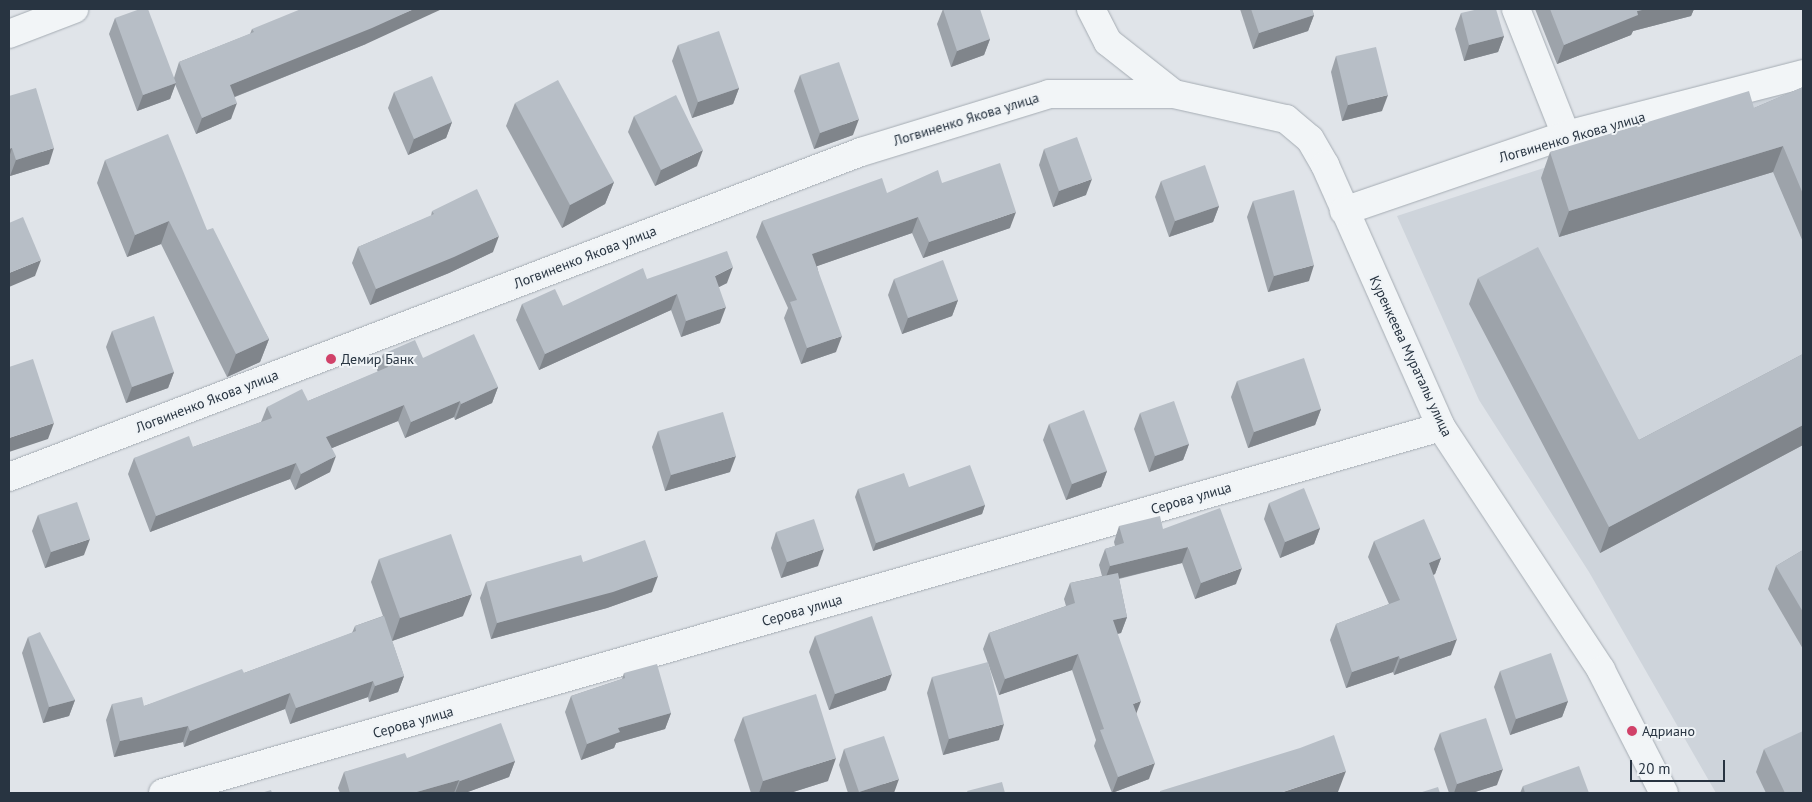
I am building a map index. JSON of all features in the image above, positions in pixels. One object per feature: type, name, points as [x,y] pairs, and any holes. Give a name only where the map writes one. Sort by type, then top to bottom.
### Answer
[{"type":"street","points":[[9,34],[74,9]]},
{"type":"street","name":"Куренкеева Мураталы улица","points":[[1091,9],[1108,42],[1174,94],[1286,119],[1310,139],[1441,427],[1601,670],[1664,793]]},
{"type":"street","points":[[1516,9],[1566,135]]},
{"type":"street","name":"Логвиненко Якова улица","points":[[1344,211],[1566,135],[1803,74]]},
{"type":"street","name":"Логвиненко Якова улица","points":[[9,477],[861,152],[1049,94],[1174,94]]},
{"type":"street","name":"Серова улица","points":[[163,793],[1441,427]]},
{"type":"shaded area","points":[[1797,85],[1803,97],[1803,793],[1716,793],[1589,572],[1479,400],[1397,216]]},
{"type":"building","points":[[140,9],[148,9],[176,83],[143,95],[115,18]]},
{"type":"building","points":[[301,9],[414,9],[372,28],[230,85],[237,103],[202,118],[179,62],[254,32],[252,29]]},
{"type":"building","points":[[943,9],[980,9],[990,39],[957,51]]},
{"type":"building","points":[[1251,9],[1312,9],[1314,15],[1259,33]]},
{"type":"building","points":[[1479,9],[1496,9],[1504,36],[1469,45],[1461,13]]},
{"type":"building","points":[[1550,9],[1647,9],[1637,11],[1638,15],[1564,45]]},
{"type":"building","points":[[719,31],[739,88],[698,102],[678,45]]},
{"type":"building","points":[[1376,47],[1388,95],[1348,105],[1336,56]]},
{"type":"building","points":[[839,62],[859,119],[820,133],[800,75]]},
{"type":"building","points":[[432,76],[452,122],[414,139],[394,92]]},
{"type":"building","points":[[558,80],[614,182],[570,205],[515,103]]},
{"type":"building","points":[[1803,87],[1803,194],[1783,146],[1569,211],[1550,152],[1749,91],[1754,108]]},
{"type":"building","points":[[36,88],[54,148],[16,160],[12,148],[9,149],[9,96]]},
{"type":"building","points":[[676,95],[703,150],[661,170],[634,116]]},
{"type":"building","points":[[168,134],[207,230],[213,228],[269,339],[236,354],[169,221],[135,235],[105,160]]},
{"type":"building","points":[[1077,137],[1092,179],[1059,191],[1044,149]]},
{"type":"building","points":[[1000,163],[1016,212],[929,242],[918,217],[812,254],[842,336],[807,348],[790,302],[797,300],[762,221],[882,178],[887,193],[938,170],[942,183]]},
{"type":"building","points":[[1205,165],[1219,206],[1175,221],[1161,181]]},
{"type":"building","points":[[477,189],[499,236],[376,289],[358,247],[434,214],[432,211]]},
{"type":"building","points":[[1294,190],[1314,265],[1274,276],[1253,201]]},
{"type":"building","points":[[23,217],[41,260],[9,273],[9,223]]},
{"type":"building","points":[[1538,247],[1639,440],[1803,354],[1803,425],[1609,527],[1478,278]]},
{"type":"building","points":[[727,251],[733,267],[715,276],[726,307],[686,321],[677,294],[545,354],[522,304],[555,289],[563,306],[643,268],[647,279]]},
{"type":"building","points":[[943,260],[958,300],[908,318],[894,279]]},
{"type":"building","points":[[154,316],[174,372],[132,387],[112,331]]},
{"type":"building","points":[[474,334],[498,387],[461,404],[460,401],[411,422],[404,405],[326,437],[336,456],[301,474],[296,463],[156,516],[134,458],[189,436],[193,447],[272,418],[267,407],[302,389],[308,401],[388,367],[383,354],[415,340],[423,358]]},
{"type":"building","points":[[1304,358],[1321,409],[1254,432],[1237,381]]},
{"type":"building","points":[[33,359],[54,423],[9,438],[9,367]]},
{"type":"building","points":[[1174,401],[1189,444],[1155,456],[1140,413]]},
{"type":"building","points":[[1084,410],[1107,471],[1072,484],[1049,424]]},
{"type":"building","points":[[723,412],[736,456],[671,475],[658,431]]},
{"type":"building","points":[[970,465],[985,505],[876,543],[858,489],[904,473],[909,487]]},
{"type":"building","points":[[1304,488],[1320,528],[1285,542],[1269,503]]},
{"type":"building","points":[[77,502],[90,539],[51,552],[38,515]]},
{"type":"building","points":[[1220,508],[1242,568],[1201,583],[1188,547],[1110,566],[1105,549],[1124,543],[1119,526],[1160,516],[1163,529]]},
{"type":"building","points":[[814,519],[824,549],[787,562],[776,532]]},
{"type":"building","points":[[1424,519],[1441,558],[1429,563],[1457,639],[1400,659],[1399,656],[1352,672],[1336,624],[1400,600],[1374,541]]},
{"type":"building","points":[[451,534],[472,594],[400,618],[379,559]]},
{"type":"building","points":[[645,540],[658,576],[613,592],[497,623],[486,582],[581,555],[583,562]]},
{"type":"building","points":[[1803,550],[1803,612],[1776,566]]},
{"type":"building","points":[[1118,573],[1127,617],[1113,620],[1141,701],[1133,704],[1155,763],[1118,777],[1100,730],[1104,729],[1078,654],[1005,679],[989,633],[1075,603],[1070,583]]},
{"type":"building","points":[[384,616],[404,676],[375,686],[373,681],[296,708],[290,693],[190,731],[188,726],[120,741],[112,704],[142,697],[144,706],[242,669],[244,673],[356,631],[355,626]]},
{"type":"building","points":[[872,616],[892,674],[835,694],[815,636]]},
{"type":"building","points":[[40,632],[75,700],[49,707],[28,637]]},
{"type":"building","points":[[1551,653],[1568,701],[1516,719],[1500,671]]},
{"type":"building","points":[[988,662],[1004,724],[949,739],[932,677]]},
{"type":"building","points":[[657,664],[671,713],[618,728],[620,732],[587,744],[571,696],[625,678],[624,673]]},
{"type":"building","points":[[816,694],[836,758],[763,781],[743,717]]},
{"type":"building","points":[[1486,718],[1503,769],[1457,784],[1440,733]]},
{"type":"building","points":[[501,723],[515,761],[460,781],[413,793],[350,793],[344,772],[405,753],[407,758]]},
{"type":"building","points":[[1803,731],[1803,792],[1785,793],[1764,749]]},
{"type":"building","points":[[1334,735],[1346,771],[1280,793],[1160,793],[1160,791],[1300,748]]},
{"type":"building","points":[[884,736],[899,779],[859,792],[844,749]]},
{"type":"building","points":[[1579,766],[1589,793],[1525,793],[1523,786]]},
{"type":"building","points":[[1002,782],[1005,793],[968,793],[967,791]]},
{"type":"building","points":[[1438,787],[1440,793],[1419,793]]},
{"type":"building","points":[[271,790],[272,793],[261,793]]},
{"type":"place","name":"Демир Банк","points":[[331,359]]},
{"type":"place","name":"Адриано","points":[[1632,731]]}]
